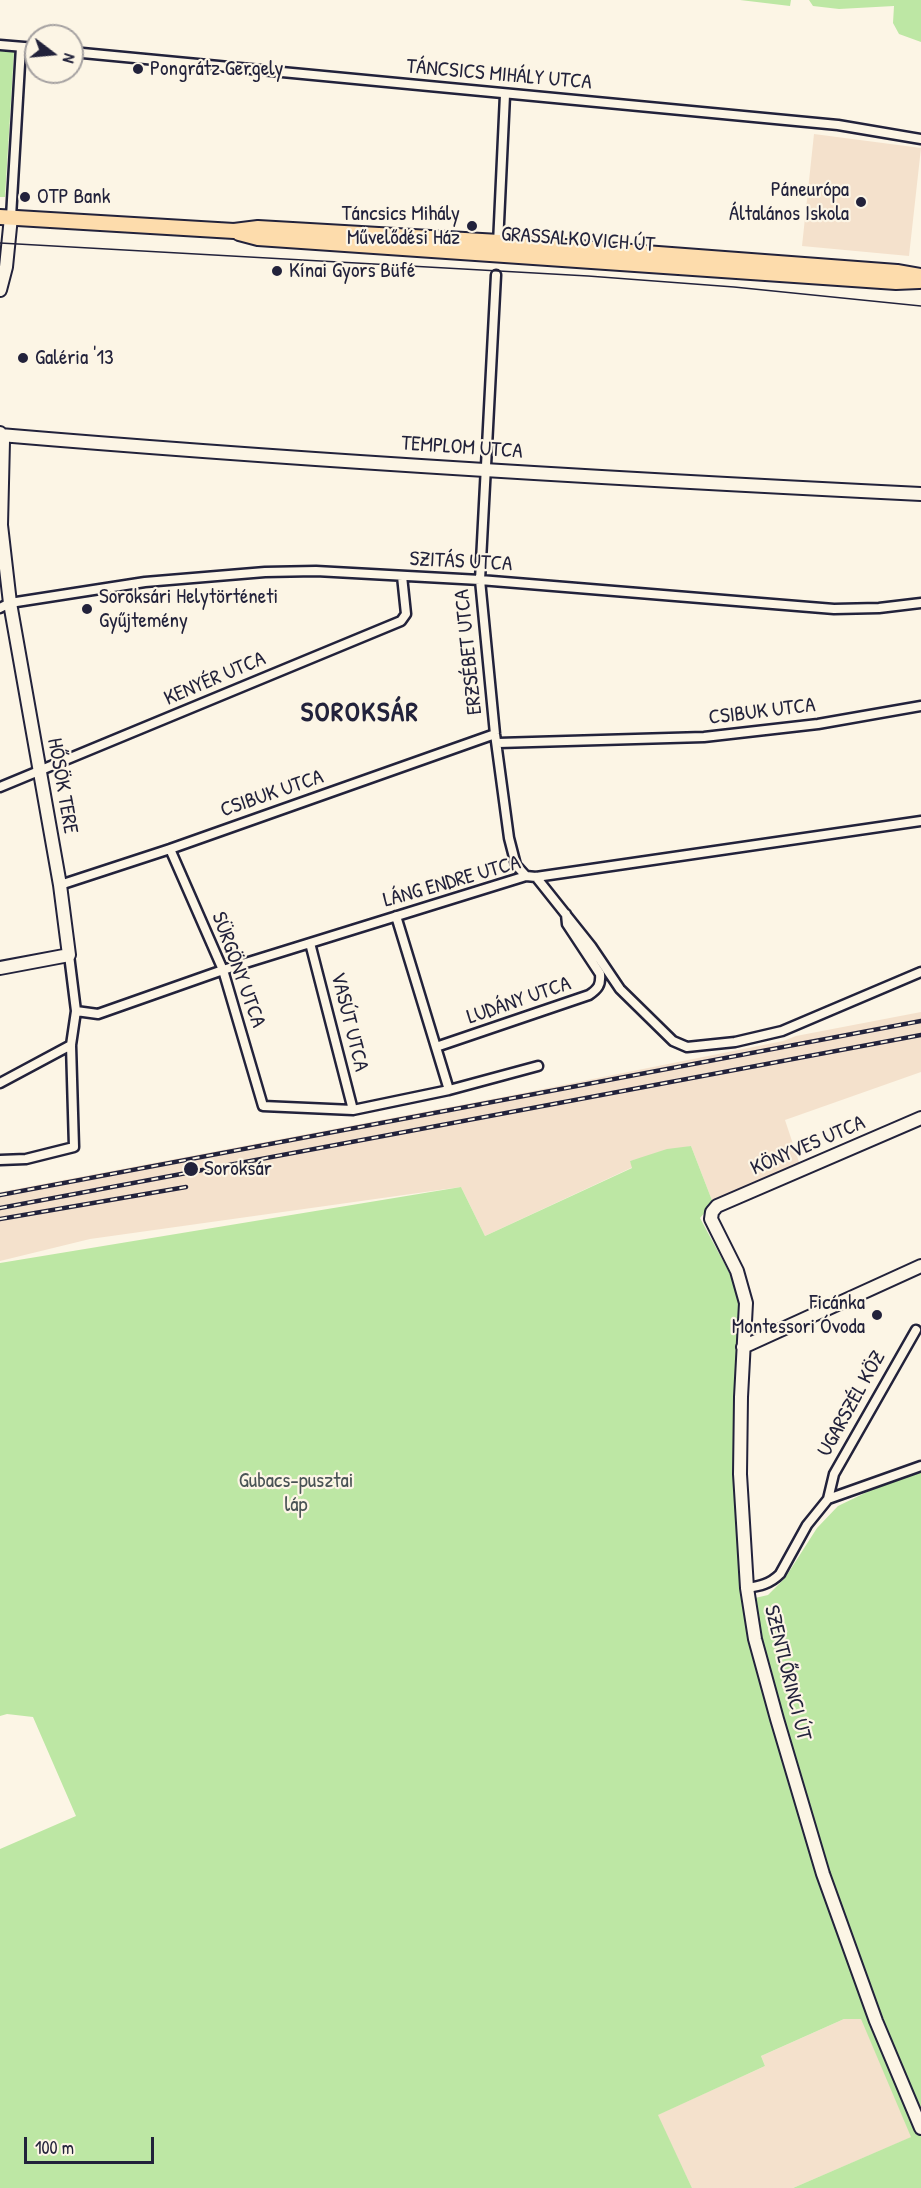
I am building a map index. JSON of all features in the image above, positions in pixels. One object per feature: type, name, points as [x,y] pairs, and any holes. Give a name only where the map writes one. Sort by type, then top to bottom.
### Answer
[{"type":"main road","name":"GRASSALKOVICH ÚT","points":[[6,217],[234,231],[258,238],[498,249],[897,272],[921,276]]},
{"type":"main road","name":"GRASSALKOVICH ÚT","points":[[498,249],[896,282],[921,281]]},
{"type":"street","points":[[0,45],[24,47]]},
{"type":"street","points":[[0,290],[6,267],[6,217],[21,47]]},
{"type":"street","name":"TÁNCSICS MIHÁLY UTCA","points":[[84,53],[838,125],[921,139]]},
{"type":"street","points":[[498,249],[505,95]]},
{"type":"street","name":"ERZSÉBET UTCA","points":[[496,275],[480,580],[496,739],[509,838],[516,865],[526,876]]},
{"type":"street","name":"TEMPLOM UTCA","points":[[1,434],[487,470],[921,494]]},
{"type":"street","name":"HŐSÖK TERE","points":[[0,1160],[26,1159],[75,1148],[71,1045],[76,1011],[60,885],[5,605],[1,526],[3,441],[1,434]]},
{"type":"street","name":"SZITÁS UTCA","points":[[5,605],[145,582],[265,572],[316,571],[480,580],[834,609],[879,608],[921,603]]},
{"type":"street","name":"KENYÉR UTCA","points":[[0,787],[401,621],[406,614],[402,576]]},
{"type":"street","name":"CSIBUK UTCA","points":[[60,885],[496,739],[704,737],[818,724],[921,706]]},
{"type":"street","name":"LÁNG ENDRE UTCA","points":[[76,1011],[98,1014],[223,970],[526,876],[536,877],[921,821]]},
{"type":"street","name":"SÜRGÖNY UTCA","points":[[170,849],[223,970],[263,1106],[353,1110]]},
{"type":"street","points":[[536,877],[566,912],[620,989],[673,1041],[687,1047],[735,1042],[773,1033],[921,972]]},
{"type":"street","name":"LUDÁNY UTCA","points":[[436,1047],[589,996],[597,990],[601,983],[600,974],[567,924],[566,912]]},
{"type":"street","points":[[396,916],[449,1090]]},
{"type":"street","name":"VASÚT UTCA","points":[[310,943],[353,1110]]},
{"type":"street","points":[[0,968],[69,955]]},
{"type":"street","points":[[0,1083],[71,1045]]},
{"type":"street","points":[[353,1110],[449,1090],[538,1066]]},
{"type":"street","name":"KÖNYVES UTCA","points":[[712,1212],[717,1206],[921,1118]]},
{"type":"street","name":"SZENTLŐRINCI ÚT","points":[[712,1212],[711,1219],[742,1286],[746,1303],[740,1474],[747,1588],[758,1651],[823,1874],[876,2021],[921,2128]]},
{"type":"street","points":[[743,1347],[921,1266]]},
{"type":"street","name":"UGARSZÉL KÖZ","points":[[828,1499],[834,1474],[916,1330]]},
{"type":"street","points":[[747,1588],[763,1586],[780,1574],[807,1525],[828,1499],[921,1466]]},
{"type":"shaded area","name":"Páneurópa Általános Iskola","points":[[814,134],[921,148],[909,256],[802,246]]},
{"type":"shaded area","points":[[921,1012],[921,1072],[785,1120],[800,1165],[713,1203],[691,1146],[630,1161],[633,1167],[485,1236],[461,1187],[90,1239],[0,1261],[0,1192],[513,1095]]},
{"type":"shaded area","points":[[844,2019],[862,2019],[912,2137],[793,2188],[692,2188],[657,2115],[765,2066],[761,2056]]},
{"type":"green space","points":[[740,0],[791,0],[790,6]]},
{"type":"green space","points":[[809,0],[921,0],[921,42],[899,34],[893,23],[894,6],[839,9],[813,6]]},
{"type":"green space","points":[[0,51],[14,52],[5,197],[0,197]]},
{"type":"green space","name":"Gubacs-pusztai láp","points":[[691,1146],[713,1203],[700,1218],[730,1274],[740,1304],[734,1469],[742,1601],[768,1595],[785,1578],[817,1528],[838,1506],[921,1466],[921,2188],[793,2188],[911,2137],[861,2019],[844,2019],[761,2056],[765,2066],[658,2115],[692,2188],[0,2188],[0,1849],[76,1816],[33,1717],[7,1714],[0,1716],[0,1263],[461,1187],[485,1236],[632,1168],[630,1161],[667,1149]]},
{"type":"tram line","points":[[0,243],[588,276],[734,287],[921,306]]},
{"type":"railway","points":[[0,1195],[921,1021]]},
{"type":"railway","points":[[0,1208],[921,1035]]},
{"type":"railway","points":[[0,1219],[186,1187]]},
{"type":"place","name":"Pongrátz Gergely","points":[[138,69]]},
{"type":"place","name":"OTP Bank","points":[[25,197]]},
{"type":"place","name":"Páneurópa Általános Iskola","points":[[861,202]]},
{"type":"place","name":"Táncsics Mihály Művelődési Ház","points":[[472,226]]},
{"type":"place","name":"Kínai Gyors Büfé","points":[[277,271]]},
{"type":"place","name":"Galéria '13","points":[[23,358]]},
{"type":"place","name":"Soroksári Helytörténeti Gyűjtemény","points":[[87,609]]},
{"type":"place","name":"Soroksár","points":[[191,1169]]},
{"type":"place","name":"Ficánka Montessori Óvoda","points":[[877,1315]]},
{"type":"district","name":"SOROKSÁR","points":[[360,714]]}]
